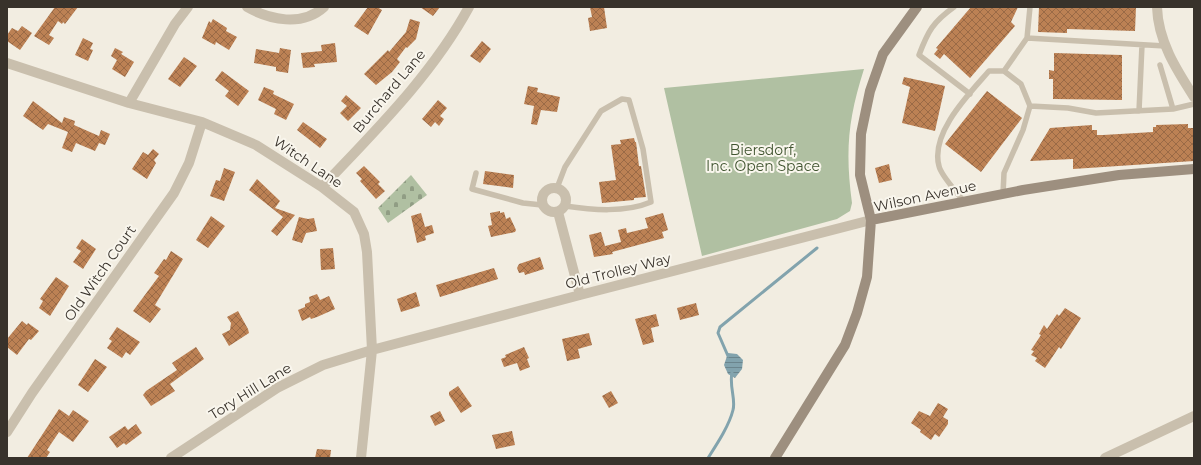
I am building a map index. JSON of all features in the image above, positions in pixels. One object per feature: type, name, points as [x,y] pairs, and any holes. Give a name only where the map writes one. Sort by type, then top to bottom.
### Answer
[{"type":"main road","points":[[871,220],[860,175],[861,134],[870,91],[883,54],[917,7]]},
{"type":"main road","name":"Wilson Avenue","points":[[775,458],[847,338],[857,313],[867,277],[871,220],[1003,194],[1119,175],[1194,169]]},
{"type":"street","points":[[129,103],[175,24],[188,7]]},
{"type":"street","points":[[247,7],[259,14],[279,20],[302,18],[324,7]]},
{"type":"street","name":"Burchard Lane","points":[[322,187],[398,106],[455,32],[469,7]]},
{"type":"street","points":[[1157,7],[1157,21],[1165,46],[1174,65],[1194,97]]},
{"type":"street","name":"Witch Lane","points":[[7,63],[129,103],[202,122],[256,145],[322,187],[354,212],[364,234],[367,252],[372,350],[360,458]]},
{"type":"street","name":"Old Witch Court","points":[[7,432],[32,393],[174,193],[189,163],[202,122]]},
{"type":"street","points":[[561,209],[550,212],[542,205],[542,198],[548,189],[557,188],[561,190],[566,197],[561,209],[580,295]]},
{"type":"street","name":"Old Trolley Way","points":[[372,350],[871,220]]},
{"type":"street","name":"Tory Hill Lane","points":[[171,458],[277,388],[323,365],[372,350]]},
{"type":"street","points":[[1105,458],[1194,416]]},
{"type":"lane","points":[[954,7],[942,16],[927,33],[920,55],[970,94]]},
{"type":"lane","points":[[1004,71],[1027,38],[1030,7]]},
{"type":"lane","points":[[1027,38],[1165,46]]},
{"type":"lane","points":[[1139,111],[1142,45]]},
{"type":"lane","points":[[1160,65],[1173,109]]},
{"type":"lane","points":[[964,202],[939,168],[938,147],[953,114],[989,71],[1004,71],[1021,84],[1030,106],[1024,130],[1004,173],[1003,194]]},
{"type":"lane","points":[[557,188],[565,167],[601,111],[622,99],[629,100],[643,149],[650,202],[639,207],[622,209],[561,209]]},
{"type":"lane","points":[[1030,106],[1068,108],[1096,113],[1173,109],[1194,104]]},
{"type":"lane","points":[[476,173],[472,189],[523,203],[542,205]]},
{"type":"green space","name":"Biersdorf, Inc. Open Space","points":[[864,69],[854,104],[849,135],[849,167],[852,203],[850,211],[837,219],[702,256],[664,88]]},
{"type":"green space","points":[[411,175],[427,195],[388,223],[378,208]]},
{"type":"water","points":[[728,353],[737,354],[743,360],[742,369],[735,378],[728,374],[724,365]]},
{"type":"building","points":[[55,7],[78,7],[65,24],[58,21],[49,35],[54,38],[49,45],[34,36]]},
{"type":"building","points":[[368,7],[377,7],[382,10],[368,35],[354,26]]},
{"type":"building","points":[[420,7],[440,7],[433,16]]},
{"type":"building","points":[[590,7],[604,7],[607,28],[590,31],[588,18],[592,17]]},
{"type":"building","points":[[971,7],[1018,7],[1011,22],[1015,26],[970,78],[944,54],[940,59],[934,54],[938,49],[936,48]]},
{"type":"building","points":[[1039,7],[1136,7],[1135,31],[1067,29],[1067,33],[1038,32]]},
{"type":"building","points":[[213,19],[227,28],[226,31],[237,37],[229,50],[216,42],[215,45],[202,38],[209,21],[211,23]]},
{"type":"building","points":[[410,19],[420,22],[416,39],[407,48],[406,47],[397,59],[400,62],[392,72],[376,85],[364,74],[388,50],[389,52],[406,32]]},
{"type":"building","points":[[22,26],[32,33],[20,50],[7,41],[7,35],[12,28],[18,31]]},
{"type":"building","points":[[83,38],[93,43],[90,49],[93,50],[88,61],[75,55]]},
{"type":"building","points":[[482,41],[491,49],[480,63],[470,56]]},
{"type":"building","points":[[335,43],[337,62],[314,64],[315,67],[303,68],[301,53],[322,51],[321,45]]},
{"type":"building","points":[[115,48],[123,52],[121,54],[134,62],[125,77],[112,69],[117,60],[111,56]]},
{"type":"building","points":[[280,48],[291,50],[288,73],[276,71],[276,67],[254,63],[256,49],[279,53]]},
{"type":"building","points":[[1054,53],[1122,55],[1122,100],[1053,99],[1053,79],[1049,79],[1049,70],[1054,71]]},
{"type":"building","points":[[184,57],[197,66],[180,87],[168,79]]},
{"type":"building","points":[[222,71],[249,91],[238,106],[225,96],[229,91],[215,80]]},
{"type":"building","points":[[904,77],[945,86],[935,131],[902,123],[910,87],[902,84]]},
{"type":"building","points":[[528,86],[538,88],[537,92],[560,97],[557,112],[541,110],[537,125],[531,124],[534,106],[524,104]]},
{"type":"building","points":[[264,87],[274,91],[273,94],[294,104],[286,120],[274,114],[276,109],[258,100]]},
{"type":"building","points":[[987,91],[1022,118],[981,172],[945,144]]},
{"type":"building","points":[[346,95],[361,108],[348,121],[340,113],[347,106],[341,101]]},
{"type":"building","points":[[438,100],[447,108],[440,116],[444,119],[439,126],[435,122],[431,127],[422,119]]},
{"type":"building","points":[[33,101],[62,123],[64,117],[75,121],[74,125],[99,136],[101,130],[110,134],[105,145],[99,143],[95,151],[76,143],[72,152],[62,148],[68,132],[48,124],[43,130],[23,116]]},
{"type":"building","points":[[303,122],[327,139],[320,148],[297,130]]},
{"type":"building","points":[[1188,124],[1188,128],[1194,128],[1194,161],[1073,169],[1073,159],[1030,161],[1050,128],[1092,125],[1092,130],[1097,130],[1097,135],[1103,135],[1153,132],[1153,127],[1156,127],[1156,125]]},
{"type":"building","points":[[634,138],[636,142],[639,166],[641,166],[646,197],[634,198],[634,200],[602,203],[599,182],[616,180],[611,145],[621,144],[620,140]]},
{"type":"building","points":[[153,149],[159,154],[154,160],[156,163],[147,179],[132,169],[143,152],[148,155]]},
{"type":"building","points":[[889,164],[892,180],[879,183],[875,168]]},
{"type":"building","points":[[364,166],[380,182],[378,184],[385,191],[376,199],[360,181],[362,179],[356,173]]},
{"type":"building","points":[[224,168],[235,172],[224,201],[210,196],[216,180],[220,181]]},
{"type":"building","points":[[485,171],[514,175],[513,188],[483,184]]},
{"type":"building","points":[[257,179],[280,201],[275,208],[295,215],[277,236],[271,231],[283,217],[249,190]]},
{"type":"building","points":[[500,211],[500,213],[504,212],[506,219],[510,217],[516,230],[515,232],[491,237],[488,226],[492,225],[490,213]]},
{"type":"building","points":[[421,213],[425,227],[432,225],[434,233],[425,236],[426,240],[417,243],[411,216]]},
{"type":"building","points":[[663,213],[668,230],[662,232],[664,238],[612,252],[613,254],[594,257],[589,235],[601,232],[605,246],[621,242],[618,230],[626,228],[627,233],[648,228],[645,218]]},
{"type":"building","points":[[211,216],[225,226],[208,248],[196,240]]},
{"type":"building","points":[[299,217],[308,219],[314,218],[317,231],[306,233],[302,243],[292,240]]},
{"type":"building","points":[[82,239],[96,249],[83,269],[73,262],[81,251],[76,248]]},
{"type":"building","points":[[333,248],[335,269],[321,270],[320,249]]},
{"type":"building","points":[[171,251],[183,259],[155,305],[161,309],[150,323],[133,311],[159,276],[154,273],[164,259],[166,260]]},
{"type":"building","points":[[540,257],[544,269],[525,275],[524,272],[519,273],[517,268],[519,264]]},
{"type":"building","points":[[494,268],[498,279],[440,297],[436,285]]},
{"type":"building","points":[[56,277],[69,286],[50,316],[39,308],[43,301],[40,299]]},
{"type":"building","points":[[416,292],[420,306],[401,312],[397,299]]},
{"type":"building","points":[[317,294],[320,300],[329,296],[335,309],[317,317],[311,319],[310,317],[302,321],[298,310],[305,307],[305,304],[310,302],[309,297]]},
{"type":"building","points":[[696,303],[699,315],[680,320],[677,308]]},
{"type":"building","points":[[1065,308],[1081,318],[1061,349],[1059,347],[1045,368],[1035,361],[1037,358],[1031,355],[1034,351],[1031,350],[1041,335],[1039,334],[1044,325],[1047,329],[1057,314],[1059,316]]},
{"type":"building","points":[[238,311],[249,333],[229,346],[222,334],[230,330],[231,323],[227,317]]},
{"type":"building","points":[[656,314],[659,326],[651,328],[654,342],[643,345],[635,319]]},
{"type":"building","points":[[22,321],[27,325],[28,323],[39,331],[31,340],[29,339],[17,355],[7,347],[7,339]]},
{"type":"building","points":[[117,327],[140,342],[130,355],[126,352],[122,358],[107,348],[112,341],[109,339]]},
{"type":"building","points":[[589,333],[592,345],[578,349],[580,358],[567,361],[562,339]]},
{"type":"building","points":[[196,347],[204,359],[170,384],[175,391],[151,406],[143,395],[146,391],[177,370],[172,363]]},
{"type":"building","points":[[524,347],[529,358],[527,359],[530,367],[520,371],[517,363],[504,367],[501,359],[506,357],[505,355]]},
{"type":"building","points":[[95,359],[107,367],[88,392],[78,385]]},
{"type":"building","points":[[458,386],[472,406],[461,413],[449,395],[449,392]]},
{"type":"building","points":[[611,391],[618,403],[609,408],[602,396]]},
{"type":"building","points":[[938,403],[948,409],[943,417],[948,420],[948,424],[939,437],[935,434],[931,440],[911,423],[919,411],[930,416]]},
{"type":"building","points":[[59,409],[69,416],[73,410],[89,421],[73,442],[59,432],[47,450],[50,452],[46,458],[27,458]]},
{"type":"building","points":[[440,411],[445,421],[435,426],[430,416]]},
{"type":"building","points":[[136,424],[142,433],[126,445],[124,443],[117,448],[109,437],[125,426],[128,430]]},
{"type":"building","points":[[512,431],[515,445],[496,449],[492,435]]},
{"type":"building","points":[[317,449],[331,450],[330,458],[315,458]]},
{"type":"waterway","points":[[728,356],[718,333],[720,327],[817,248]]},
{"type":"waterway","points":[[708,458],[726,429],[733,410],[734,402],[731,383],[732,372]]}]
